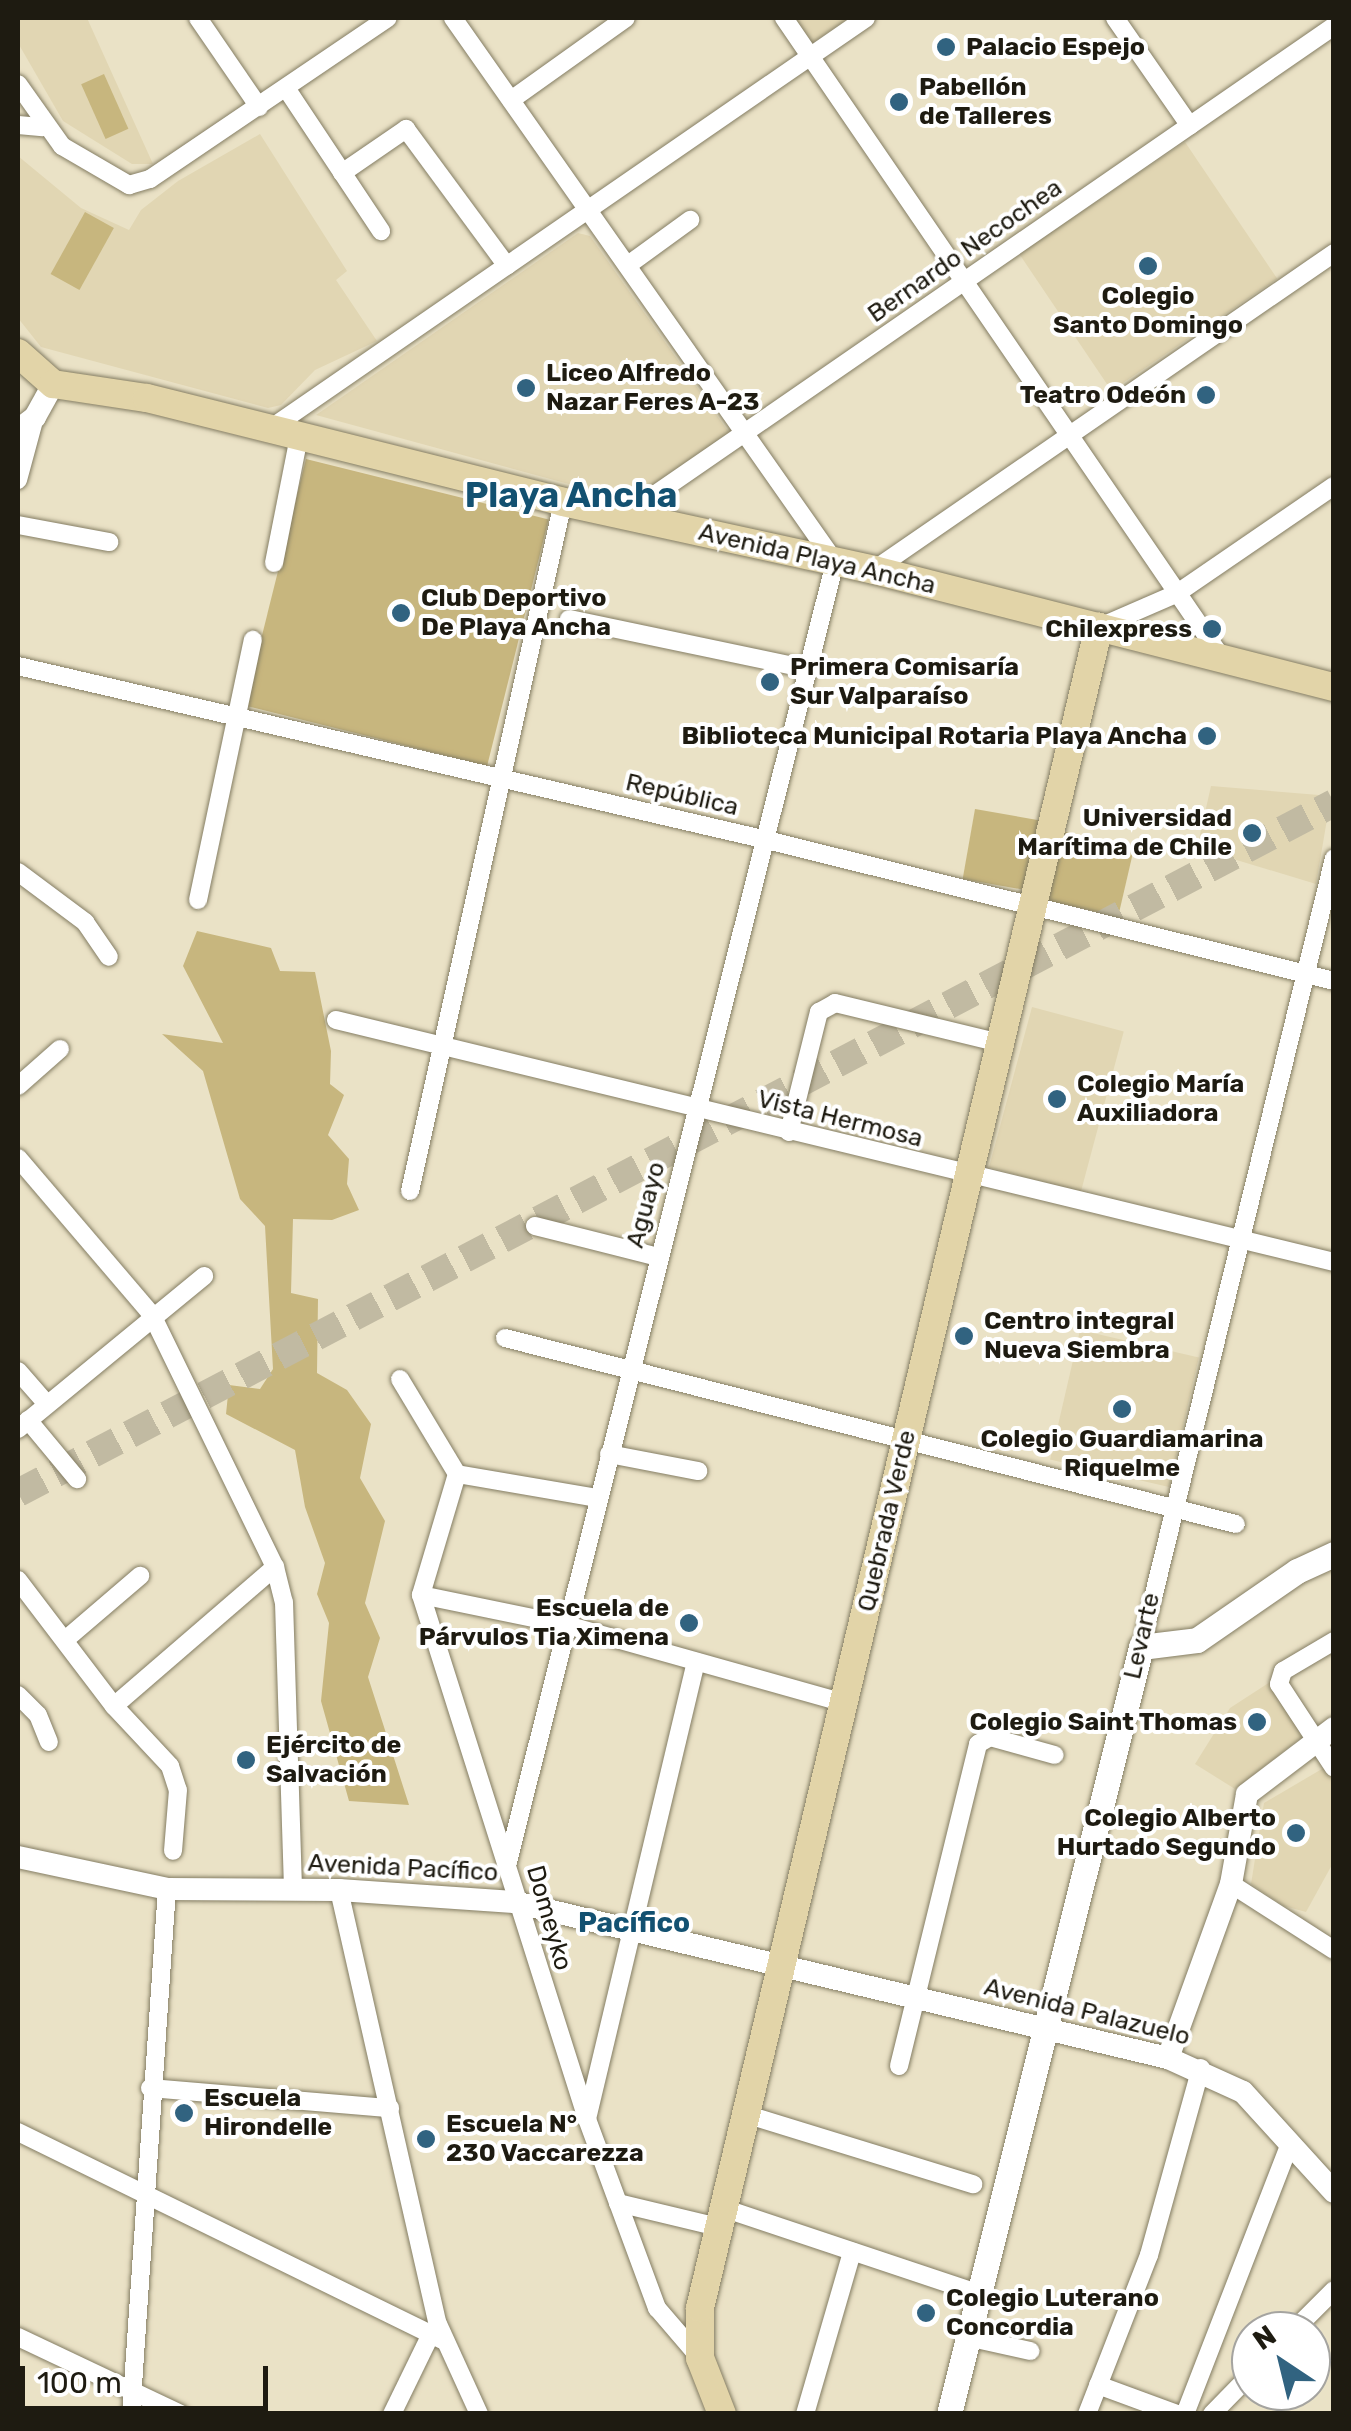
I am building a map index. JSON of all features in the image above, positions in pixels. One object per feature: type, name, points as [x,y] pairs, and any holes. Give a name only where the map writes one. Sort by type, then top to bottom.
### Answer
[{"type":"main road","name":"Avenida Playa Ancha","points":[[18,353],[53,384],[270,429],[563,502],[874,570],[1334,686]]},
{"type":"main road","name":"Quebrada Verde","points":[[722,2414],[700,2358],[698,2321],[1100,627]]},
{"type":"main road","points":[[1141,1647],[1197,1640],[1334,1554]]},
{"type":"main road","name":"Levarte","points":[[949,2414],[977,2293],[1050,2031],[1141,1647]]},
{"type":"street","points":[[198,18],[259,107]]},
{"type":"street","points":[[18,84],[44,127],[84,164],[129,185],[150,178],[388,18]]},
{"type":"street","points":[[453,18],[836,562]]},
{"type":"street","points":[[510,100],[626,18]]},
{"type":"street","points":[[784,18],[1224,661]]},
{"type":"street","points":[[270,429],[866,18]]},
{"type":"street","points":[[1114,18],[1190,126]]},
{"type":"street","name":"Bernardo Necochea","points":[[624,516],[1190,126],[1330,37]]},
{"type":"street","points":[[286,88],[381,231]]},
{"type":"street","points":[[18,126],[44,127]]},
{"type":"street","points":[[342,173],[406,129],[506,266]]},
{"type":"street","points":[[628,265],[690,220]]},
{"type":"street","points":[[874,570],[1334,252]]},
{"type":"street","points":[[18,480],[26,424],[53,384]]},
{"type":"street","points":[[274,563],[299,437]]},
{"type":"street","points":[[1100,627],[1176,594],[1334,486]]},
{"type":"street","points":[[410,1190],[563,502]]},
{"type":"street","points":[[18,525],[109,542]]},
{"type":"street","name":"Aguayo","points":[[508,1862],[836,562]]},
{"type":"street","points":[[568,620],[810,669]]},
{"type":"street","points":[[198,900],[253,640]]},
{"type":"street","name":"República","points":[[18,666],[767,840],[1334,982]]},
{"type":"street","name":"Levarte","points":[[1141,1647],[1334,858]]},
{"type":"street","points":[[18,872],[84,922],[109,957]]},
{"type":"street","points":[[790,1132],[819,1012],[834,1003],[1000,1043]]},
{"type":"street","name":"Vista Hermosa","points":[[336,1020],[1334,1262]]},
{"type":"street","points":[[18,1086],[60,1050]]},
{"type":"street","points":[[18,1158],[152,1316],[275,1567],[284,1602],[293,1889]]},
{"type":"street","points":[[535,1226],[658,1258]]},
{"type":"street","points":[[76,1479],[23,1424],[204,1276]]},
{"type":"street","points":[[505,1338],[1236,1524]]},
{"type":"street","points":[[18,1371],[46,1403]]},
{"type":"street","points":[[400,1379],[457,1474],[422,1595],[567,1625],[844,1704]]},
{"type":"street","points":[[609,1454],[698,1471]]},
{"type":"street","points":[[457,1474],[598,1498]]},
{"type":"street","points":[[114,1706],[275,1567]]},
{"type":"street","points":[[65,1640],[140,1576]]},
{"type":"street","points":[[18,1580],[114,1706],[176,1777],[173,1851]]},
{"type":"street","name":"Domeyko","points":[[422,1595],[508,1862],[514,1902],[587,2120],[656,2308],[700,2358]]},
{"type":"street","points":[[1326,1755],[1280,1676],[1334,1641]]},
{"type":"street","points":[[587,2120],[696,1662]]},
{"type":"street","points":[[18,1695],[38,1715],[49,1742]]},
{"type":"street","points":[[1168,2058],[1232,1884],[1246,1794],[1326,1755],[1334,1728]]},
{"type":"street","points":[[899,2066],[978,1744],[990,1738],[1056,1755]]},
{"type":"street","name":"Avenida Pacífico","points":[[18,1857],[168,1889],[339,1890],[514,1902],[781,1963]]},
{"type":"street","points":[[1232,1884],[1334,1950]]},
{"type":"street","points":[[130,2414],[141,2194],[168,1889]]},
{"type":"street","points":[[339,1890],[390,2108],[437,2337],[480,2414]]},
{"type":"street","name":"Avenida Palazuelo","points":[[781,1963],[1201,2068],[1244,2092],[1334,2192]]},
{"type":"street","points":[[1088,2414],[1149,2255],[1201,2068]]},
{"type":"street","points":[[150,2088],[390,2108]]},
{"type":"street","points":[[745,2114],[973,2184]]},
{"type":"street","points":[[18,2132],[437,2337]]},
{"type":"street","points":[[1184,2414],[1290,2143]]},
{"type":"street","points":[[618,2203],[721,2218],[852,2252],[977,2293]]},
{"type":"street","points":[[805,2414],[852,2252]]},
{"type":"street","points":[[1313,2311],[1334,2290]]},
{"type":"street","points":[[18,2337],[181,2414]]},
{"type":"street","points":[[392,2414],[437,2337]]},
{"type":"street","points":[[967,2338],[1030,2351]]},
{"type":"street","points":[[1098,2385],[1176,2414]]},
{"type":"street","points":[[1212,2414],[1231,2395]]},
{"type":"shaded area","points":[[18,18],[87,18],[153,164],[132,164],[63,121],[18,43]]},
{"type":"shaded area","points":[[794,18],[849,18],[812,43]]},
{"type":"shaded area","points":[[104,74],[128,129],[106,139],[81,84]]},
{"type":"shaded area","points":[[260,134],[347,271],[336,280],[377,341],[315,370],[281,405],[268,408],[41,347],[18,318],[18,156],[81,208],[129,230],[141,210],[178,181]]},
{"type":"shaded area","name":"Colegio Santo Domingo","points":[[1185,142],[1277,279],[1111,391],[1019,254]]},
{"type":"shaded area","points":[[85,212],[114,228],[79,290],[51,274]]},
{"type":"shaded area","name":"Liceo Alfredo Nazar Feres A-23","points":[[578,233],[590,236],[730,434],[631,501],[316,415]]},
{"type":"shaded area","name":"Club Deportivo De Playa Ancha","points":[[306,459],[549,519],[487,766],[245,705]]},
{"type":"shaded area","points":[[1211,786],[1331,796],[1316,884],[1197,848]]},
{"type":"shaded area","points":[[975,809],[1043,821],[1031,891],[963,879]]},
{"type":"shaded area","points":[[1062,831],[1134,848],[1118,917],[1046,900]]},
{"type":"shaded area","points":[[197,931],[271,948],[280,971],[315,972],[331,1051],[330,1084],[344,1095],[328,1135],[349,1159],[347,1184],[359,1210],[332,1220],[293,1219],[291,1293],[318,1299],[317,1373],[347,1390],[371,1424],[360,1478],[385,1521],[365,1603],[380,1638],[368,1677],[409,1805],[349,1801],[321,1701],[329,1623],[317,1594],[325,1563],[305,1507],[295,1450],[226,1414],[229,1385],[260,1389],[273,1369],[265,1226],[240,1199],[203,1071],[162,1034],[223,1043],[183,966]]},
{"type":"shaded area","name":"Colegio María Auxiliadora","points":[[1032,1007],[1124,1032],[1081,1192],[989,1167]]},
{"type":"shaded area","name":"Colegio Guardiamarina Riquelme","points":[[1080,1330],[1199,1357],[1169,1487],[1050,1460]]},
{"type":"shaded area","name":"Colegio Saint Thomas","points":[[1273,1680],[1302,1737],[1235,1789],[1195,1764],[1230,1708]]},
{"type":"shaded area","name":"Colegio Alberto Hurtado Segundo","points":[[1327,1766],[1333,1775],[1333,1863],[1306,1912],[1284,1906],[1251,1884],[1264,1803]]},
{"type":"tunnel","points":[[18,1493],[1334,803]]},
{"type":"place","name":"Palacio Espejo","points":[[946,47]]},
{"type":"place","name":"Pabellón de Talleres","points":[[899,102]]},
{"type":"place","name":"Colegio Santo Domingo","points":[[1148,266]]},
{"type":"place","name":"Liceo Alfredo Nazar Feres A-23","points":[[526,388]]},
{"type":"place","name":"Teatro Odeón","points":[[1206,395]]},
{"type":"place","name":"Club Deportivo De Playa Ancha","points":[[401,613]]},
{"type":"place","name":"Chilexpress","points":[[1212,629]]},
{"type":"place","name":"Primera Comisaría Sur Valparaíso","points":[[770,682]]},
{"type":"place","name":"Biblioteca Municipal Rotaria Playa Ancha","points":[[1207,736]]},
{"type":"place","name":"Universidad Marítima de Chile","points":[[1252,833]]},
{"type":"place","name":"Colegio María Auxiliadora","points":[[1057,1099]]},
{"type":"place","name":"Centro integral Nueva Siembra","points":[[964,1336]]},
{"type":"place","name":"Colegio Guardiamarina Riquelme","points":[[1122,1409]]},
{"type":"place","name":"Escuela de Párvulos Tia Ximena","points":[[689,1623]]},
{"type":"place","name":"Colegio Saint Thomas","points":[[1257,1722]]},
{"type":"place","name":"Ejército de Salvación","points":[[246,1760]]},
{"type":"place","name":"Colegio Alberto Hurtado Segundo","points":[[1296,1833]]},
{"type":"place","name":"Escuela Hirondelle","points":[[184,2113]]},
{"type":"place","name":"Escuela N° 230 Vaccarezza","points":[[426,2139]]},
{"type":"place","name":"Colegio Luterano Concordia","points":[[926,2313]]},
{"type":"district","name":"Playa Ancha","points":[[571,495]]},
{"type":"district","name":"Pacífico","points":[[634,1923]]}]
